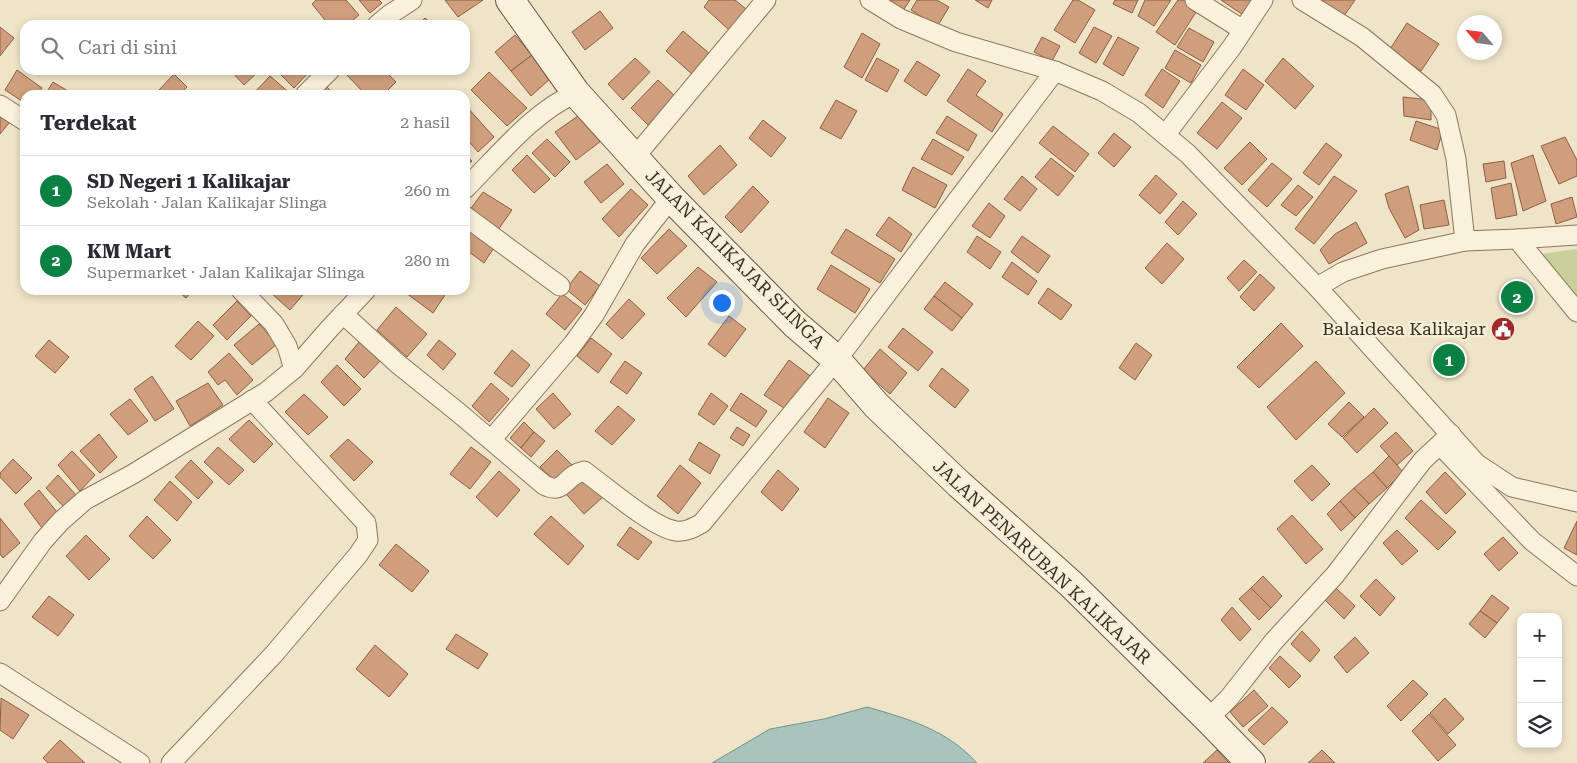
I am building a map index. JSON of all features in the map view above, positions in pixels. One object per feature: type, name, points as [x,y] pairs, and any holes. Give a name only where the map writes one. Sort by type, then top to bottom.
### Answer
[{"type":"street","points":[[383,20],[412,0]]},
{"type":"street","name":"JALAN KALIKAJAR SLINGA","points":[[510,0],[576,94],[634,158],[795,324],[836,359],[878,307],[1053,74]]},
{"type":"street","points":[[634,158],[766,0]]},
{"type":"street","points":[[870,0],[893,15],[956,42],[1102,91],[1139,112],[1188,154],[1317,287],[1532,541],[1577,576]]},
{"type":"street","points":[[1196,0],[1243,30]]},
{"type":"street","points":[[1166,134],[1232,47],[1263,0]]},
{"type":"street","points":[[1302,0],[1362,37],[1432,94],[1446,115],[1456,159],[1465,241]]},
{"type":"street","points":[[310,90],[325,75]]},
{"type":"street","points":[[470,183],[537,117],[563,99],[576,94]]},
{"type":"street","points":[[0,105],[20,118]]},
{"type":"street","points":[[491,440],[594,315],[635,244],[671,198]]},
{"type":"street","points":[[470,220],[560,286]]},
{"type":"street","points":[[1317,287],[1343,272],[1382,258],[1465,241],[1517,240],[1577,235]]},
{"type":"street","points":[[1517,240],[1577,312]]},
{"type":"street","points":[[246,295],[274,324],[287,346],[294,369]]},
{"type":"street","points":[[0,601],[43,541],[60,522],[85,500],[133,474],[266,392],[294,369],[361,295]]},
{"type":"street","points":[[343,314],[398,364],[527,471],[552,489],[559,488],[576,473],[584,471],[656,524],[675,531],[687,531],[702,523],[836,359]]},
{"type":"street","name":"JALAN PENARUBAN KALIKAJAR","points":[[836,359],[877,406],[959,484],[1071,584],[1251,763]]},
{"type":"street","points":[[171,763],[274,654],[358,555],[368,540],[366,523],[252,400]]},
{"type":"street","points":[[1446,439],[1477,464],[1512,487],[1577,502]]},
{"type":"street","points":[[1208,719],[1230,698],[1274,641],[1335,575],[1423,460],[1446,439]]},
{"type":"street","points":[[0,673],[140,763]]},
{"type":"green space","points":[[1577,249],[1577,300],[1540,254]]},
{"type":"water","points":[[867,707],[912,721],[940,734],[953,742],[977,763],[712,763],[770,729],[824,719]]},
{"type":"building","points":[[316,0],[346,0],[359,15],[353,20],[325,20],[312,4]]},
{"type":"building","points":[[359,0],[379,0],[382,3],[370,13]]},
{"type":"building","points":[[445,0],[483,0],[458,17]]},
{"type":"building","points":[[709,0],[735,0],[746,9],[729,30],[704,7]]},
{"type":"building","points":[[886,0],[910,0],[902,12]]},
{"type":"building","points":[[917,0],[937,0],[949,7],[937,27],[911,10]]},
{"type":"building","points":[[975,0],[992,0],[988,8]]},
{"type":"building","points":[[1073,0],[1078,0],[1095,10],[1075,43],[1054,30]]},
{"type":"building","points":[[1115,0],[1138,0],[1132,13],[1113,4]]},
{"type":"building","points":[[1145,0],[1171,0],[1154,26],[1138,16]]},
{"type":"building","points":[[1178,0],[1183,0],[1198,9],[1175,45],[1156,32]]},
{"type":"building","points":[[1221,0],[1253,0],[1243,15]]},
{"type":"building","points":[[1321,0],[1355,0],[1344,16]]},
{"type":"building","points":[[600,11],[613,28],[585,50],[572,32]]},
{"type":"building","points":[[1407,23],[1439,44],[1421,71],[1390,49]]},
{"type":"building","points":[[0,27],[14,38],[0,56]]},
{"type":"building","points":[[1094,27],[1112,36],[1096,63],[1079,53]]},
{"type":"building","points":[[1189,28],[1214,42],[1203,62],[1177,47]]},
{"type":"building","points":[[683,31],[710,54],[693,75],[666,51]]},
{"type":"building","points":[[862,33],[880,44],[862,78],[844,67]]},
{"type":"building","points":[[515,35],[532,55],[511,71],[495,52]]},
{"type":"building","points":[[1042,37],[1060,46],[1052,61],[1034,52]]},
{"type":"building","points":[[1118,37],[1139,48],[1123,76],[1103,64]]},
{"type":"building","points":[[1175,50],[1201,65],[1191,83],[1165,68]]},
{"type":"building","points":[[532,55],[551,78],[531,96],[511,71]]},
{"type":"building","points":[[635,58],[650,72],[623,100],[608,84]]},
{"type":"building","points":[[877,58],[899,70],[887,92],[865,80]]},
{"type":"building","points":[[1283,58],[1314,86],[1295,109],[1265,81]]},
{"type":"building","points":[[917,61],[940,75],[926,96],[904,81]]},
{"type":"building","points":[[968,69],[986,81],[976,95],[1003,114],[992,132],[947,101]]},
{"type":"building","points":[[1162,69],[1180,81],[1163,108],[1145,95]]},
{"type":"building","points":[[1243,69],[1264,85],[1246,110],[1225,95]]},
{"type":"building","points":[[17,70],[20,75],[24,75],[42,88],[41,90],[20,90],[20,100],[5,90]]},
{"type":"building","points":[[489,72],[527,108],[507,126],[471,90]]},
{"type":"building","points":[[173,75],[187,87],[184,90],[159,90]]},
{"type":"building","points":[[235,75],[255,75],[244,85]]},
{"type":"building","points":[[281,75],[306,75],[294,88]]},
{"type":"building","points":[[347,75],[389,75],[396,82],[388,90],[361,90]]},
{"type":"building","points":[[270,76],[286,90],[257,90]]},
{"type":"building","points":[[658,80],[675,96],[648,125],[631,108]]},
{"type":"building","points":[[53,82],[66,90],[48,90]]},
{"type":"building","points":[[323,83],[330,90],[316,90]]},
{"type":"building","points":[[1403,97],[1431,100],[1431,120],[1404,116]]},
{"type":"building","points":[[836,100],[857,111],[841,139],[820,128]]},
{"type":"building","points":[[1222,102],[1242,118],[1217,149],[1197,133]]},
{"type":"building","points":[[470,110],[494,137],[478,152],[470,143]]},
{"type":"building","points":[[581,114],[601,141],[576,160],[555,132]]},
{"type":"building","points":[[0,116],[9,123],[0,134]]},
{"type":"building","points":[[947,116],[977,135],[968,151],[936,133]]},
{"type":"building","points":[[763,120],[786,138],[771,157],[749,138]]},
{"type":"building","points":[[1416,121],[1443,130],[1437,150],[1410,140]]},
{"type":"building","points":[[1053,126],[1089,154],[1075,172],[1039,143]]},
{"type":"building","points":[[1114,133],[1131,147],[1114,167],[1098,153]]},
{"type":"building","points":[[1565,137],[1577,160],[1577,176],[1559,184],[1541,146]]},
{"type":"building","points":[[547,139],[570,162],[555,177],[532,153]]},
{"type":"building","points":[[933,139],[964,157],[952,175],[921,159]]},
{"type":"building","points":[[1250,142],[1267,159],[1242,185],[1224,168]]},
{"type":"building","points":[[1326,143],[1342,155],[1319,185],[1303,173]]},
{"type":"building","points":[[720,145],[737,165],[704,195],[688,176]]},
{"type":"building","points":[[527,155],[550,179],[534,193],[512,170]]},
{"type":"building","points":[[1533,155],[1546,201],[1523,211],[1511,163]]},
{"type":"building","points":[[1051,158],[1074,176],[1058,196],[1035,177]]},
{"type":"building","points":[[1504,161],[1506,178],[1486,182],[1483,164]]},
{"type":"building","points":[[1272,163],[1292,179],[1267,207],[1248,190]]},
{"type":"building","points":[[607,164],[624,184],[601,203],[584,182]]},
{"type":"building","points":[[913,167],[947,185],[935,208],[902,190]]},
{"type":"building","points":[[1156,175],[1177,194],[1160,214],[1139,195]]},
{"type":"building","points":[[1022,176],[1037,189],[1020,211],[1004,199]]},
{"type":"building","points":[[1334,176],[1357,191],[1314,244],[1295,229]]},
{"type":"building","points":[[1511,183],[1517,215],[1496,219],[1491,188]]},
{"type":"building","points":[[1298,185],[1313,197],[1296,216],[1281,205]]},
{"type":"building","points":[[753,186],[769,202],[741,233],[725,217]]},
{"type":"building","points":[[1408,186],[1419,230],[1405,238],[1389,208],[1385,194]]},
{"type":"building","points":[[631,189],[648,205],[619,237],[602,219]]},
{"type":"building","points":[[483,192],[512,210],[498,230],[470,212]]},
{"type":"building","points":[[1572,197],[1577,217],[1556,224],[1551,204]]},
{"type":"building","points":[[1444,200],[1449,225],[1424,229],[1420,205]]},
{"type":"building","points":[[1183,201],[1197,214],[1178,235],[1165,222]]},
{"type":"building","points":[[989,203],[1005,216],[990,238],[972,226]]},
{"type":"building","points":[[889,217],[912,234],[901,252],[876,235]]},
{"type":"building","points":[[1356,222],[1367,243],[1329,264],[1320,250],[1335,234]]},
{"type":"building","points":[[470,228],[497,243],[484,263],[470,253]]},
{"type":"building","points":[[669,229],[687,246],[657,274],[641,258]]},
{"type":"building","points":[[846,229],[895,259],[880,283],[831,253]]},
{"type":"building","points":[[977,236],[1001,252],[990,269],[967,252]]},
{"type":"building","points":[[1022,236],[1050,256],[1038,273],[1011,252]]},
{"type":"building","points":[[1167,243],[1184,259],[1162,284],[1145,268]]},
{"type":"building","points":[[1244,260],[1257,272],[1239,291],[1227,278]]},
{"type":"building","points":[[1012,262],[1037,281],[1028,295],[1002,277]]},
{"type":"building","points":[[831,265],[870,289],[855,313],[817,289]]},
{"type":"building","points":[[698,267],[717,282],[686,317],[667,298]]},
{"type":"building","points":[[580,271],[600,286],[585,305],[566,289]]},
{"type":"building","points":[[1260,274],[1275,288],[1254,311],[1240,297]]},
{"type":"building","points":[[945,282],[973,304],[962,318],[934,296]]},
{"type":"building","points":[[1048,288],[1072,305],[1061,320],[1038,303]]},
{"type":"building","points":[[562,294],[582,309],[565,330],[546,314]]},
{"type":"building","points":[[273,295],[303,295],[290,310]]},
{"type":"building","points":[[409,295],[445,295],[433,313]]},
{"type":"building","points":[[934,296],[962,318],[952,331],[924,309]]},
{"type":"building","points":[[629,299],[645,314],[622,339],[606,324]]},
{"type":"building","points":[[237,301],[251,316],[227,340],[213,325]]},
{"type":"building","points":[[396,307],[427,334],[407,357],[377,330]]},
{"type":"building","points":[[729,316],[746,329],[725,357],[708,344]]},
{"type":"building","points":[[198,321],[214,336],[191,360],[175,346]]},
{"type":"building","points":[[1281,323],[1303,346],[1259,388],[1237,367]]},
{"type":"building","points":[[259,324],[277,344],[252,365],[234,345]]},
{"type":"building","points":[[903,328],[933,352],[918,371],[888,347]]},
{"type":"building","points":[[591,338],[612,354],[598,373],[577,356]]},
{"type":"building","points":[[49,340],[69,357],[55,373],[35,356]]},
{"type":"building","points":[[439,340],[456,354],[443,370],[427,355]]},
{"type":"building","points":[[359,342],[380,361],[364,378],[345,359]]},
{"type":"building","points":[[1136,343],[1152,355],[1135,380],[1119,368]]},
{"type":"building","points":[[880,349],[907,373],[890,394],[863,370]]},
{"type":"building","points":[[512,350],[530,365],[512,387],[494,373]]},
{"type":"building","points":[[229,353],[253,380],[237,395],[225,380],[218,385],[208,372]]},
{"type":"building","points":[[789,360],[813,378],[787,410],[764,395]]},
{"type":"building","points":[[625,361],[642,373],[627,394],[610,382]]},
{"type":"building","points":[[1316,361],[1345,393],[1296,440],[1267,407]]},
{"type":"building","points":[[337,365],[361,389],[344,406],[321,382]]},
{"type":"building","points":[[942,368],[969,390],[955,408],[929,386]]},
{"type":"building","points":[[152,376],[174,409],[155,421],[134,389]]},
{"type":"building","points":[[208,383],[223,405],[190,426],[176,401]]},
{"type":"building","points":[[491,383],[509,399],[489,422],[472,406]]},
{"type":"building","points":[[553,393],[571,414],[554,429],[536,409]]},
{"type":"building","points":[[711,393],[728,406],[714,425],[698,414]]},
{"type":"building","points":[[741,393],[767,411],[756,427],[730,410]]},
{"type":"building","points":[[304,394],[328,417],[308,435],[285,412]]},
{"type":"building","points":[[828,398],[849,413],[825,448],[804,432]]},
{"type":"building","points":[[130,399],[148,421],[128,435],[110,414]]},
{"type":"building","points":[[1349,402],[1364,417],[1342,437],[1328,424]]},
{"type":"building","points":[[618,406],[635,420],[612,445],[595,431]]},
{"type":"building","points":[[1374,408],[1388,423],[1357,453],[1343,438]]},
{"type":"building","points":[[249,420],[273,444],[254,463],[229,439]]},
{"type":"building","points":[[524,422],[534,432],[521,448],[510,438]]},
{"type":"building","points":[[737,427],[750,435],[743,446],[730,438]]},
{"type":"building","points":[[534,432],[545,441],[531,457],[521,448]]},
{"type":"building","points":[[1396,432],[1413,451],[1397,465],[1380,446]]},
{"type":"building","points":[[99,434],[117,457],[100,473],[80,451]]},
{"type":"building","points":[[348,439],[373,462],[354,481],[330,456]]},
{"type":"building","points":[[699,442],[720,455],[710,474],[689,460]]},
{"type":"building","points":[[218,447],[244,470],[229,485],[204,462]]},
{"type":"building","points":[[471,447],[491,462],[470,489],[450,474]]},
{"type":"building","points":[[557,450],[572,465],[555,481],[540,467]]},
{"type":"building","points":[[72,451],[95,475],[80,491],[58,465]]},
{"type":"building","points":[[1389,456],[1403,472],[1387,488],[1373,472]]},
{"type":"building","points":[[13,459],[32,478],[16,494],[0,477],[0,473]]},
{"type":"building","points":[[191,460],[213,482],[198,499],[175,477]]},
{"type":"building","points":[[680,465],[701,483],[678,514],[657,496]]},
{"type":"building","points":[[1312,465],[1330,484],[1312,501],[1294,481]]},
{"type":"building","points":[[778,470],[799,489],[782,511],[761,492]]},
{"type":"building","points":[[499,471],[520,490],[497,517],[476,497]]},
{"type":"building","points":[[1373,472],[1387,488],[1369,504],[1354,488]]},
{"type":"building","points":[[1445,472],[1466,494],[1446,514],[1426,492]]},
{"type":"building","points":[[58,475],[76,495],[64,507],[46,488]]},
{"type":"building","points":[[585,477],[603,497],[584,514],[566,494]]},
{"type":"building","points":[[170,481],[192,502],[177,521],[154,500]]},
{"type":"building","points":[[1354,488],[1369,504],[1355,518],[1340,501]]},
{"type":"building","points":[[39,490],[57,512],[42,528],[24,504]]},
{"type":"building","points":[[1421,500],[1456,532],[1438,550],[1405,518]]},
{"type":"building","points":[[1340,501],[1355,518],[1341,531],[1327,514]]},
{"type":"building","points":[[1292,515],[1323,549],[1306,564],[1277,529]]},
{"type":"building","points":[[147,516],[171,540],[153,559],[129,536]]},
{"type":"building","points":[[551,516],[584,546],[568,565],[534,534]]},
{"type":"building","points":[[0,518],[20,543],[3,558],[0,554]]},
{"type":"building","points":[[1577,521],[1577,555],[1564,548]]},
{"type":"building","points":[[630,527],[652,542],[638,560],[617,545]]},
{"type":"building","points":[[1397,530],[1418,551],[1402,565],[1383,543]]},
{"type":"building","points":[[86,535],[110,559],[89,580],[66,556]]},
{"type":"building","points":[[1503,537],[1518,553],[1499,571],[1484,554]]},
{"type":"building","points":[[396,544],[429,571],[412,592],[379,565]]},
{"type":"building","points":[[1263,576],[1282,596],[1271,608],[1251,588]]},
{"type":"building","points":[[1376,579],[1395,598],[1380,616],[1360,596]]},
{"type":"building","points":[[1251,588],[1271,608],[1259,620],[1239,599]]},
{"type":"building","points":[[1336,588],[1355,606],[1344,619],[1325,600]]},
{"type":"building","points":[[1492,595],[1509,608],[1497,623],[1480,611]]},
{"type":"building","points":[[49,596],[74,615],[58,636],[32,617]]},
{"type":"building","points":[[1232,607],[1251,629],[1240,641],[1221,620]]},
{"type":"building","points":[[1480,611],[1497,623],[1485,638],[1469,624]]},
{"type":"building","points":[[1302,631],[1320,650],[1310,662],[1291,644]]},
{"type":"building","points":[[456,634],[488,654],[478,669],[446,649]]},
{"type":"building","points":[[1355,637],[1369,653],[1347,673],[1334,657]]},
{"type":"building","points":[[375,645],[408,674],[389,697],[356,669]]},
{"type":"building","points":[[1280,656],[1301,676],[1289,688],[1269,668]]},
{"type":"building","points":[[1413,680],[1428,694],[1401,721],[1387,706]]},
{"type":"building","points":[[1254,690],[1268,706],[1243,727],[1230,712]]},
{"type":"building","points":[[1,698],[29,715],[13,739],[0,730]]},
{"type":"building","points":[[1445,698],[1464,719],[1448,734],[1430,713]]},
{"type":"building","points":[[1272,707],[1288,722],[1264,745],[1248,730]]},
{"type":"building","points":[[1429,714],[1456,745],[1438,761],[1412,731]]},
{"type":"building","points":[[60,740],[85,763],[48,763],[43,758]]},
{"type":"building","points":[[1217,750],[1229,763],[1203,763]]},
{"type":"building","points":[[1322,750],[1335,763],[1308,763]]},
{"type":"place","name":"KM Mart","points":[[1517,297]]},
{"type":"place","name":"Balaidesa Kalikajar","points":[[1503,329]]},
{"type":"place","name":"SD Negeri 1 Kalikajar","points":[[1449,360]]}]
